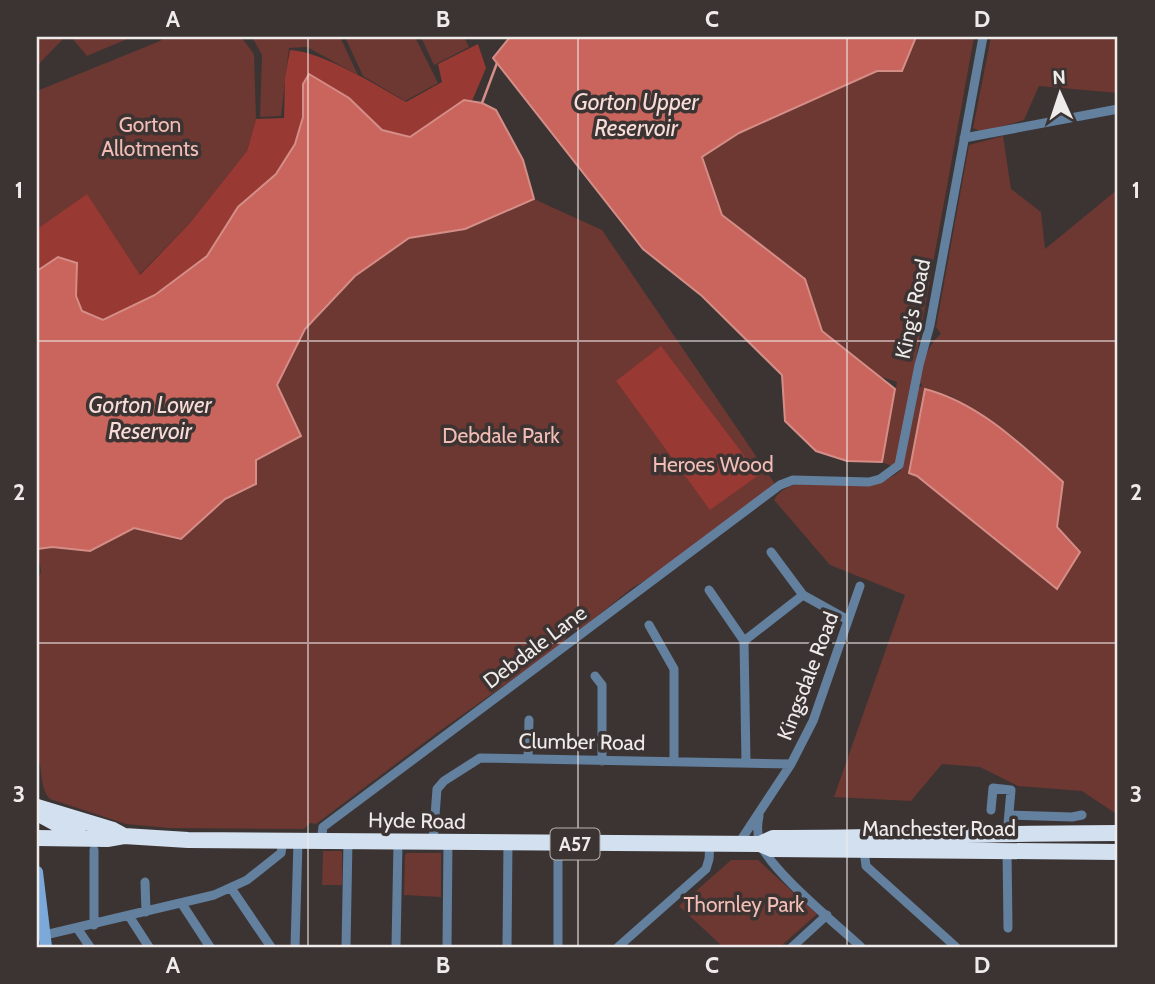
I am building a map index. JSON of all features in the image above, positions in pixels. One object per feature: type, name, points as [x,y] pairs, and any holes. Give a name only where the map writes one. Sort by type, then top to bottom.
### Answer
[{"type":"highway","name":"Hyde Road","points":[[37,807],[113,830],[124,836]]},
{"type":"highway","points":[[37,813],[89,845]]},
{"type":"highway","name":"Manchester Road","points":[[710,843],[760,844],[772,849],[864,850],[1118,833]]},
{"type":"highway","name":"Hyde Road","points":[[37,838],[89,845],[124,836],[188,840],[710,843]]},
{"type":"highway","name":"Manchester Road","points":[[760,844],[772,838],[1007,841],[1118,852]]},
{"type":"main road","points":[[37,864],[46,941]]},
{"type":"street","name":"King's Road","points":[[780,485],[793,480],[869,482],[880,479],[899,465],[930,325],[983,37]]},
{"type":"street","points":[[964,138],[1118,109]]},
{"type":"street","name":"Debdale Lane","points":[[321,841],[323,827],[780,485]]},
{"type":"street","points":[[771,552],[803,595],[848,620]]},
{"type":"street","name":"Kingsdale Road","points":[[739,843],[791,764],[813,721],[860,586]]},
{"type":"street","points":[[709,590],[744,641],[746,762]]},
{"type":"street","points":[[744,641],[803,595]]},
{"type":"street","points":[[649,625],[674,669],[674,761]]},
{"type":"street","points":[[595,676],[603,685],[601,761]]},
{"type":"street","points":[[528,759],[529,720]]},
{"type":"street","name":"Clumber Road","points":[[447,947],[434,796],[444,781],[480,758],[791,764]]},
{"type":"street","points":[[991,810],[993,788],[1011,790],[1007,841],[1009,928]]},
{"type":"street","points":[[761,811],[757,825],[760,844],[773,865],[861,947]]},
{"type":"street","points":[[1009,816],[1082,815]]},
{"type":"street","points":[[46,941],[77,928],[182,904],[231,888],[281,853],[290,841]]},
{"type":"street","points":[[290,841],[295,947]]},
{"type":"street","points":[[346,947],[348,841]]},
{"type":"street","points":[[396,947],[398,842]]},
{"type":"street","points":[[507,947],[509,843]]},
{"type":"street","points":[[618,947],[706,869],[710,843]]},
{"type":"street","points":[[558,844],[558,947]]},
{"type":"street","points":[[89,845],[94,925]]},
{"type":"street","points":[[864,850],[866,866],[956,947]]},
{"type":"street","points":[[145,882],[146,912]]},
{"type":"street","points":[[231,888],[271,947]]},
{"type":"street","points":[[182,904],[210,947]]},
{"type":"street","points":[[792,947],[827,915]]},
{"type":"street","points":[[129,916],[149,947]]},
{"type":"street","points":[[77,928],[90,947]]},
{"type":"green space","points":[[37,37],[65,37],[37,66]]},
{"type":"green space","points":[[71,37],[132,37],[87,56]]},
{"type":"green space","name":"Gorton Allotments","points":[[166,37],[241,37],[254,54],[256,119],[247,151],[189,224],[139,275],[87,195],[37,229],[37,91]]},
{"type":"green space","points":[[252,37],[340,37],[358,75],[307,47],[289,48],[281,116],[260,117],[262,55]]},
{"type":"green space","points":[[345,37],[415,37],[438,83],[405,101],[363,76]]},
{"type":"green space","points":[[421,37],[464,37],[469,47],[434,65]]},
{"type":"green space","points":[[916,37],[974,37],[911,385],[922,387],[922,384],[917,383],[923,363],[928,350],[941,334],[936,327],[969,145],[1003,136],[1011,189],[1041,212],[1045,249],[1118,189],[1118,815],[1082,791],[1018,786],[980,767],[942,764],[911,801],[834,797],[905,595],[830,565],[774,500],[784,489],[797,484],[869,483],[886,479],[901,470],[882,462],[897,382],[879,376],[822,331],[805,279],[722,215],[702,157],[739,133],[877,71],[902,71]],"holes":[[[949,395],[1010,434],[1063,481],[1057,527],[1056,589],[917,476]]]},
{"type":"green space","points":[[991,37],[1118,37],[1118,93],[1039,86],[1024,120],[982,132],[973,128]]},
{"type":"green space","points":[[478,44],[486,68],[472,101],[464,100],[410,137],[382,130],[349,98],[303,84],[303,117],[295,144],[276,174],[238,207],[207,256],[155,295],[103,320],[82,311],[58,257],[37,271],[37,229],[87,194],[140,275],[189,224],[247,151],[256,119],[284,118],[285,78],[290,50],[333,63],[406,102],[442,82],[438,64]]},
{"type":"green space","name":"Debdale Park","points":[[534,199],[602,230],[775,484],[664,569],[632,588],[585,626],[569,633],[562,644],[316,824],[310,823],[304,829],[169,828],[126,824],[50,799],[44,789],[37,753],[37,583],[41,571],[37,549],[52,547],[90,551],[134,528],[181,539],[225,499],[255,484],[255,460],[277,386],[305,329],[355,276],[409,238],[465,229]]},
{"type":"green space","name":"Heroes Wood","points":[[661,346],[759,475],[710,510],[616,381]]},
{"type":"green space","points":[[323,851],[342,851],[342,885],[322,885]]},
{"type":"green space","points":[[407,853],[441,853],[441,897],[404,895]]},
{"type":"green space","name":"Thornley Park","points":[[731,860],[758,860],[817,914],[780,947],[723,947],[679,906]]},
{"type":"water","name":"Gorton Upper Reservoir","points":[[510,37],[916,37],[902,71],[877,71],[739,133],[702,157],[722,215],[805,279],[822,331],[895,389],[882,462],[847,461],[816,451],[785,421],[782,375],[702,296],[643,249],[493,58]]},
{"type":"water","name":"Gorton Lower Reservoir","points":[[309,74],[349,98],[382,130],[410,137],[464,100],[482,103],[496,110],[523,160],[534,199],[465,229],[409,238],[355,276],[305,329],[277,385],[301,436],[256,460],[256,484],[225,499],[181,539],[134,528],[90,551],[52,547],[37,549],[37,271],[58,257],[77,263],[76,296],[82,311],[103,320],[155,295],[207,256],[238,207],[276,174],[295,144],[303,117],[303,84]]},
{"type":"water","points":[[925,389],[945,395],[982,415],[1016,440],[1063,482],[1057,527],[1080,552],[1057,589],[917,476],[909,473]]},
{"type":"waterway","points":[[482,103],[497,63]]}]
